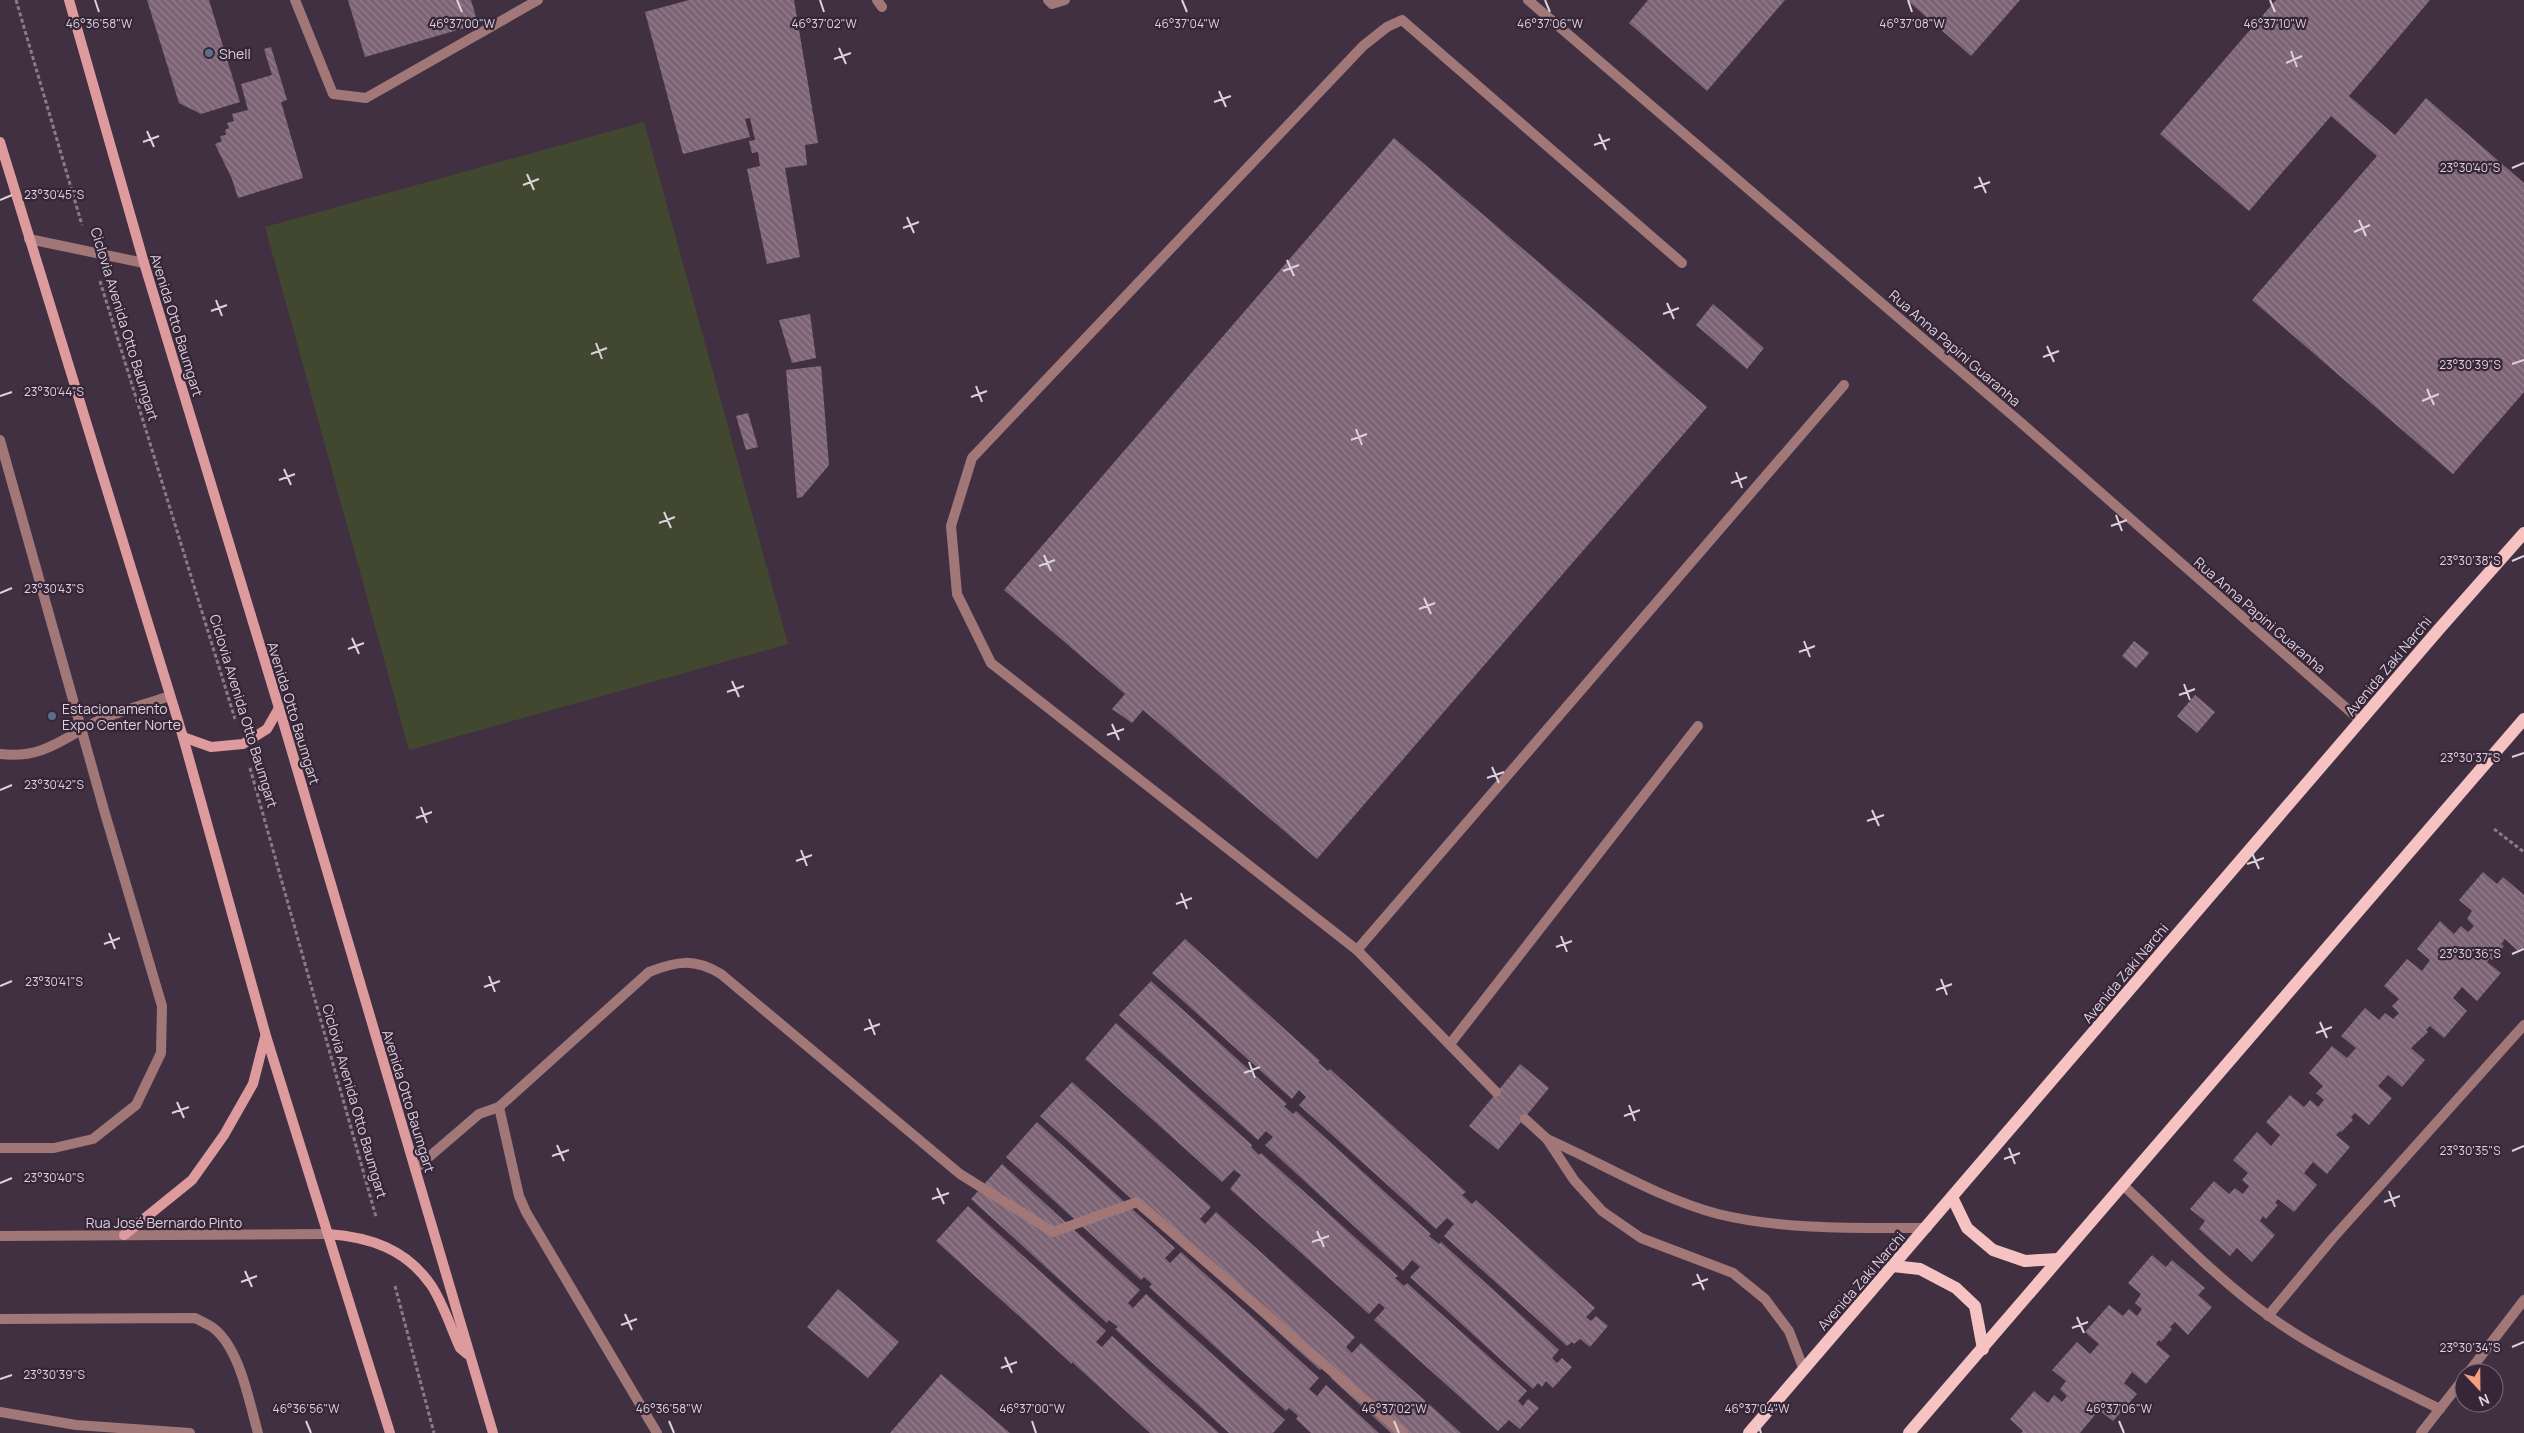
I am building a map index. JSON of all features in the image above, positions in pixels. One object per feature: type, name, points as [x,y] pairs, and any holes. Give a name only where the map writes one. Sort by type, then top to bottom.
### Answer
[{"type":"main road","name":"Avenida Otto Baumgart","points":[[69,0],[144,263],[279,708],[493,1433]]},
{"type":"main road","points":[[0,142],[183,737],[266,1036],[390,1433]]},
{"type":"main road","name":"Avenida Zaki Narchi","points":[[1749,1433],[2524,533]]},
{"type":"main road","points":[[183,737],[211,747],[243,744],[267,729],[279,708]]},
{"type":"main road","points":[[1910,1433],[2524,719]]},
{"type":"main road","points":[[124,1235],[192,1180],[224,1135],[253,1084],[266,1036]]},
{"type":"main road","points":[[1953,1198],[1967,1228],[1993,1250],[2025,1261],[2058,1259]]},
{"type":"main road","points":[[328,1234],[356,1236],[384,1246],[410,1261],[431,1285],[460,1348],[470,1357]]},
{"type":"main road","points":[[1893,1266],[1920,1269],[1956,1288],[1975,1306],[1982,1348]]},
{"type":"street","points":[[295,0],[333,94],[366,98],[538,0]]},
{"type":"street","points":[[1048,0],[1052,4],[1065,0]]},
{"type":"street","name":"Rua Anna Papini Guaranha","points":[[1528,0],[2026,428],[2361,722]]},
{"type":"street","points":[[1496,1092],[1357,950],[991,664],[957,594],[951,526],[972,458],[1363,46],[1387,27],[1402,20],[1682,263]]},
{"type":"street","points":[[29,239],[144,263]]},
{"type":"street","points":[[1357,950],[1844,384]]},
{"type":"street","points":[[0,440],[162,1006],[161,1054],[136,1105],[93,1139],[54,1148],[0,1148]]},
{"type":"street","points":[[0,754],[16,756],[52,748],[106,718],[170,696]]},
{"type":"street","points":[[1450,1044],[1698,726]]},
{"type":"street","points":[[415,1169],[479,1114],[499,1107],[649,972],[688,962],[706,965],[721,974],[960,1174],[1053,1232],[1137,1202],[1403,1433]]},
{"type":"street","points":[[2268,1316],[2332,1238],[2524,1025]]},
{"type":"street","points":[[499,1107],[519,1196],[526,1212],[657,1433]]},
{"type":"street","points":[[1525,1119],[1547,1139],[1574,1180],[1602,1211],[1641,1238],[1733,1273],[1765,1299],[1789,1331],[1804,1370]]},
{"type":"street","points":[[1547,1139],[1600,1162],[1657,1193],[1719,1214],[1785,1224],[1854,1228],[1927,1228]]},
{"type":"street","points":[[2124,1186],[2219,1276],[2268,1316],[2356,1368],[2440,1408]]},
{"type":"street","name":"Rua José Bernardo Pinto","points":[[0,1236],[328,1234]]},
{"type":"street","points":[[2476,1363],[2524,1300]]},
{"type":"street","points":[[0,1319],[195,1318],[214,1328],[228,1344],[240,1370],[258,1433]]},
{"type":"street","points":[[2421,1433],[2454,1390]]},
{"type":"street","points":[[0,1412],[73,1429],[190,1433]]},
{"type":"path","name":"Ciclovia Avenida Otto Baumgart","points":[[16,0],[90,251],[243,744],[384,1246],[434,1433]]},
{"type":"path","points":[[2494,829],[2524,852]]},
{"type":"green space","points":[[644,122],[788,644],[409,750],[265,227]]},
{"type":"building","points":[[147,0],[209,0],[240,102],[201,114],[179,103]]},
{"type":"building","points":[[348,0],[471,0],[478,24],[365,57]]},
{"type":"building","points":[[689,0],[794,0],[818,143],[805,145],[807,165],[785,168],[800,257],[767,264],[747,169],[760,166],[758,152],[752,153],[749,141],[755,140],[750,118],[745,119],[750,137],[683,154],[645,12]]},
{"type":"building","points":[[1648,0],[1785,0],[1707,91],[1629,23]]},
{"type":"building","points":[[1907,0],[2020,0],[1971,56]]},
{"type":"building","points":[[2276,0],[2430,0],[2349,96],[2395,135],[2426,98],[2524,183],[2524,392],[2453,474],[2252,300],[2377,156],[2331,116],[2249,211],[2160,134]]},
{"type":"building","points":[[271,47],[287,100],[281,102],[303,178],[238,198],[232,179],[215,144],[222,141],[220,136],[226,135],[225,130],[229,128],[227,123],[234,121],[232,114],[248,110],[241,84],[272,75],[264,49]]},
{"type":"building","points":[[1394,138],[1707,407],[1317,859],[1143,710],[1132,723],[1112,709],[1125,694],[1004,590]]},
{"type":"building","points":[[1713,304],[1764,348],[1747,369],[1696,325]]},
{"type":"building","points":[[810,314],[816,358],[792,363],[779,320]]},
{"type":"building","points":[[821,366],[829,465],[802,497],[797,498],[786,370]]},
{"type":"building","points":[[748,413],[758,447],[746,450],[736,416]]},
{"type":"building","points":[[2134,641],[2149,653],[2136,668],[2122,656]]},
{"type":"building","points":[[2195,695],[2215,712],[2197,733],[2177,716]]},
{"type":"building","points":[[2483,872],[2497,884],[2503,877],[2524,895],[2524,947],[2519,952],[2505,939],[2501,944],[2504,946],[2492,960],[2490,958],[2487,962],[2501,973],[2477,1001],[2462,987],[2453,998],[2467,1011],[2444,1038],[2430,1026],[2426,1030],[2428,1032],[2411,1048],[2425,1060],[2402,1087],[2388,1075],[2378,1086],[2392,1098],[2369,1125],[2355,1113],[2351,1117],[2353,1120],[2336,1135],[2350,1147],[2327,1174],[2313,1162],[2304,1173],[2317,1185],[2294,1212],[2278,1199],[2275,1203],[2278,1205],[2266,1219],[2263,1216],[2260,1221],[2275,1235],[2252,1262],[2237,1248],[2230,1256],[2199,1229],[2205,1221],[2190,1209],[2214,1181],[2229,1194],[2235,1188],[2243,1194],[2249,1186],[2242,1180],[2248,1173],[2233,1160],[2257,1132],[2271,1146],[2280,1135],[2266,1122],[2290,1095],[2304,1107],[2310,1100],[2318,1107],[2324,1100],[2316,1093],[2323,1086],[2309,1073],[2332,1046],[2347,1058],[2356,1048],[2341,1036],[2365,1008],[2379,1020],[2385,1013],[2393,1019],[2399,1013],[2392,1006],[2399,999],[2384,986],[2407,959],[2422,971],[2430,960],[2417,949],[2440,921],[2454,934],[2461,926],[2468,932],[2474,926],[2467,919],[2472,911],[2459,900]]},
{"type":"building","points":[[1185,939],[1320,1061],[1318,1062],[1328,1071],[1330,1069],[1466,1192],[1462,1195],[1472,1204],[1476,1200],[1595,1308],[1586,1317],[1591,1321],[1596,1316],[1608,1326],[1590,1347],[1580,1339],[1574,1344],[1572,1342],[1567,1346],[1444,1236],[1454,1224],[1447,1218],[1436,1229],[1299,1105],[1306,1097],[1299,1090],[1292,1099],[1152,973]]},
{"type":"building","points":[[1151,981],[1287,1104],[1284,1106],[1293,1114],[1296,1111],[1431,1234],[1429,1236],[1439,1244],[1441,1242],[1559,1350],[1552,1358],[1557,1363],[1562,1358],[1572,1367],[1553,1388],[1546,1381],[1542,1387],[1538,1383],[1533,1389],[1410,1277],[1420,1267],[1412,1260],[1403,1271],[1265,1145],[1273,1137],[1266,1131],[1258,1140],[1119,1015]]},
{"type":"building","points":[[1116,1023],[1252,1145],[1251,1147],[1259,1155],[1261,1153],[1398,1276],[1395,1278],[1404,1286],[1407,1283],[1527,1391],[1518,1401],[1523,1406],[1528,1399],[1539,1408],[1520,1429],[1509,1420],[1498,1431],[1374,1320],[1385,1308],[1379,1303],[1369,1314],[1230,1189],[1241,1175],[1234,1170],[1222,1182],[1085,1059]]},
{"type":"building","points":[[1520,1064],[1549,1088],[1498,1150],[1469,1126]]},
{"type":"building","points":[[1072,1082],[1211,1207],[1200,1219],[1205,1224],[1216,1212],[1355,1337],[1346,1347],[1352,1353],[1361,1343],[1461,1433],[1391,1433],[1331,1378],[1334,1373],[1325,1365],[1320,1370],[1040,1116]]},
{"type":"building","points":[[1037,1122],[1175,1248],[1165,1258],[1170,1263],[1181,1252],[1319,1378],[1309,1389],[1317,1396],[1326,1385],[1379,1433],[1311,1433],[1296,1419],[1298,1416],[1289,1408],[1286,1411],[1149,1287],[1152,1284],[1144,1277],[1141,1280],[1006,1157]]},
{"type":"building","points":[[1002,1164],[1140,1290],[1128,1303],[1133,1308],[1146,1294],[1285,1420],[1273,1433],[1229,1433],[1115,1329],[1118,1327],[1109,1320],[1107,1323],[971,1199]]},
{"type":"building","points":[[968,1206],[1106,1331],[1096,1342],[1102,1347],[1112,1336],[1219,1433],[1150,1433],[1072,1362],[1072,1364],[936,1241]]},
{"type":"building","points":[[2152,1255],[2166,1267],[2172,1260],[2205,1288],[2198,1295],[2212,1307],[2188,1335],[2175,1322],[2170,1327],[2172,1329],[2161,1342],[2159,1340],[2156,1344],[2170,1356],[2146,1384],[2132,1372],[2124,1383],[2137,1394],[2113,1421],[2099,1410],[2080,1433],[2021,1433],[2023,1431],[2010,1419],[2034,1391],[2048,1403],[2054,1395],[2062,1402],[2067,1396],[2060,1389],[2066,1381],[2052,1370],[2077,1342],[2090,1354],[2099,1344],[2085,1332],[2109,1305],[2123,1316],[2129,1309],[2137,1316],[2142,1309],[2135,1303],[2141,1294],[2128,1283]]},
{"type":"building","points":[[838,1289],[899,1342],[868,1378],[807,1327]]},
{"type":"building","points":[[941,1374],[1010,1433],[890,1433]]},
{"type":"place","name":"Shell","points":[[209,53]]},
{"type":"place","name":"Estacionamento Expo Center Norte","points":[[52,716]]}]
